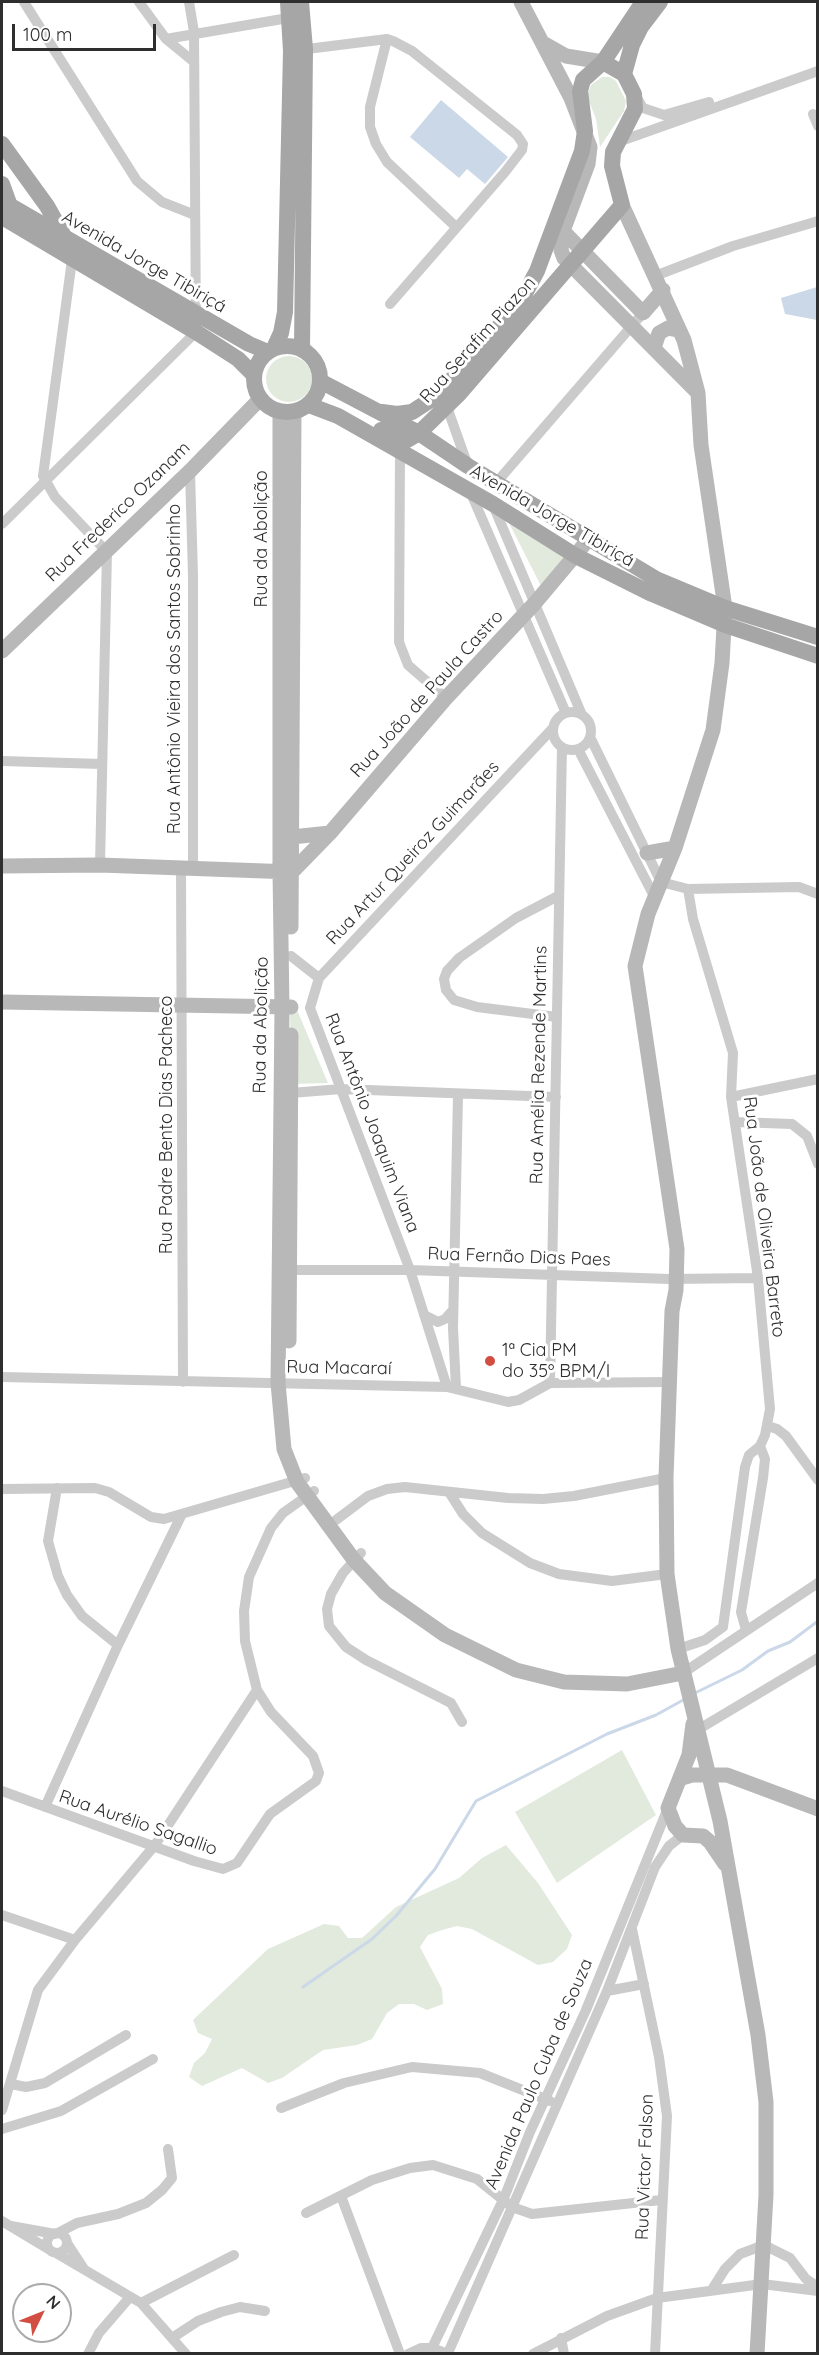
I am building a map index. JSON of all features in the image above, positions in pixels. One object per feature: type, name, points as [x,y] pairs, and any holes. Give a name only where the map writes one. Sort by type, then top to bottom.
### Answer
[{"type":"main road","points":[[521,2],[585,131],[590,147],[588,164],[564,231],[561,250],[576,259],[643,313],[663,290]]},
{"type":"main road","points":[[375,412],[397,414],[412,412],[431,401],[520,303],[537,271],[582,151],[585,131],[580,91],[583,80],[603,62],[643,2]]},
{"type":"main road","points":[[624,74],[632,45],[641,27],[660,2]]},
{"type":"main road","points":[[296,9],[302,350]]},
{"type":"main road","points":[[543,43],[566,56],[603,62],[624,74],[634,94],[635,109],[615,143],[612,166],[622,205],[682,335],[698,393],[701,445],[725,616],[712,730],[675,848],[639,944],[635,966],[678,1249],[673,1279],[666,1478],[667,1574],[678,1649],[720,1821],[758,2035],[766,2102],[764,2245],[757,2354]]},
{"type":"main road","points":[[271,350],[290,346],[302,350],[315,362],[320,381],[315,398],[294,409],[269,408],[260,399],[254,385],[257,365],[271,350],[281,333],[285,312],[298,50]]},
{"type":"main road","points":[[2,144],[47,206],[67,241]]},
{"type":"main road","points":[[2,184],[4,211]]},
{"type":"main road","name":"Rua Serafim Piazon","points":[[419,433],[447,406],[622,205]]},
{"type":"main road","name":"Avenida Jorge Tibiriçá","points":[[4,211],[67,241],[249,344],[271,350]]},
{"type":"main road","name":"Avenida Jorge Tibiriçá","points":[[4,211],[72,260],[238,359],[254,375]]},
{"type":"main road","points":[[576,259],[633,326],[698,393]]},
{"type":"main road","points":[[658,353],[659,333],[668,328],[682,335]]},
{"type":"main road","points":[[658,353],[680,350],[682,335]]},
{"type":"main road","name":"Avenida Jorge Tibiriçá","points":[[320,381],[375,412],[419,433],[588,540],[658,580],[725,616],[818,656]]},
{"type":"main road","name":"Rua Frederico Ozanam","points":[[2,651],[190,471],[260,399]]},
{"type":"main road","name":"Avenida Jorge Tibiriçá","points":[[294,409],[338,416],[493,504],[576,556],[652,594],[725,616],[818,637]]},
{"type":"main road","name":"Rua da Abolição","points":[[294,409],[286,838],[285,1270],[281,1432],[290,1466],[386,1593],[415,1615],[472,1650],[538,1676],[586,1684],[627,1684],[685,1679]]},
{"type":"main road","points":[[338,416],[362,421],[399,439],[407,440],[419,433]]},
{"type":"main road","name":"Rua João de Paula Castro","points":[[286,872],[330,833],[446,698],[530,608],[588,540]]},
{"type":"main road","points":[[286,838],[330,833]]},
{"type":"main road","points":[[647,853],[675,848]]},
{"type":"main road","points":[[2,866],[100,865],[286,872]]},
{"type":"main road","name":"Rua da Abolição","points":[[285,1270],[291,1093],[286,1008],[291,956],[286,872]]},
{"type":"main road","points":[[2,1002],[286,1008]]},
{"type":"main road","name":"Rua da Abolição","points":[[306,1487],[336,1520],[358,1557]]},
{"type":"main road","points":[[695,1718],[689,1755],[682,1778],[668,1808],[675,1826],[683,1835],[703,1836],[715,1848],[729,1872]]},
{"type":"main road","points":[[682,1778],[710,1774],[736,1777],[818,1809]]},
{"type":"main road","points":[[703,1836],[720,1821]]},
{"type":"street","points":[[24,2],[137,181],[162,202],[195,215]]},
{"type":"street","points":[[139,2],[166,39],[194,62]]},
{"type":"street","points":[[2,524],[196,332],[194,32],[189,2]]},
{"type":"street","points":[[166,39],[296,9]]},
{"type":"street","points":[[387,39],[370,107],[370,127],[376,144],[387,162],[456,227]]},
{"type":"street","points":[[298,50],[387,39],[412,51],[517,135],[523,144],[520,154],[390,304]]},
{"type":"street","points":[[634,94],[644,108],[664,115],[818,65]]},
{"type":"street","points":[[615,143],[818,71]]},
{"type":"street","points":[[813,114],[818,126]]},
{"type":"street","points":[[655,276],[734,246],[818,221]]},
{"type":"street","points":[[72,260],[43,463],[44,483],[107,552],[100,865]]},
{"type":"street","points":[[496,483],[643,313]]},
{"type":"street","points":[[447,406],[468,466]]},
{"type":"street","points":[[400,452],[399,642],[408,665],[422,681],[446,698]]},
{"type":"street","name":"Rua Antônio Vieira dos Santos Sobrinho","points":[[187,868],[193,576],[190,471]]},
{"type":"street","points":[[470,491],[582,715],[589,723],[590,737],[662,882],[688,889],[799,887],[818,894]]},
{"type":"street","points":[[493,504],[566,713]]},
{"type":"street","points":[[578,749],[562,747],[555,739],[553,728],[558,718],[566,713],[582,715]]},
{"type":"street","name":"Rua Artur Queiroz Guimarães","points":[[310,1008],[320,978],[553,728]]},
{"type":"street","points":[[578,749],[590,737]]},
{"type":"street","name":"Rua Amélia Rezende Martins","points":[[550,1383],[562,747]]},
{"type":"street","points":[[578,749],[655,898]]},
{"type":"street","points":[[2,761],[102,764]]},
{"type":"street","name":"Rua Padre Bento Dias Pacheco","points":[[183,1382],[183,1007],[187,868]]},
{"type":"street","name":"Rua João de Oliveira Barreto","points":[[688,889],[693,919],[734,1053],[731,1097],[758,1278],[770,1409],[768,1426],[760,1446],[749,1455],[745,1467],[722,1646]]},
{"type":"street","points":[[557,1017],[477,1007],[454,1000],[446,990],[444,979],[447,971],[459,958],[516,918],[558,896]]},
{"type":"street","points":[[291,956],[320,978]]},
{"type":"street","name":"Rua Antônio Joaquim Viana","points":[[310,1008],[410,1270],[451,1388]]},
{"type":"street","points":[[731,1097],[818,1078]]},
{"type":"street","points":[[291,1093],[341,1089],[556,1097]]},
{"type":"street","points":[[451,1388],[458,1095]]},
{"type":"street","points":[[736,1122],[792,1124],[807,1136],[818,1164]]},
{"type":"street","name":"Rua Fernão Dias Paes","points":[[285,1270],[410,1270],[673,1279],[758,1278]]},
{"type":"street","points":[[424,1315],[438,1322],[445,1319],[453,1310]]},
{"type":"street","name":"Rua Macaraí","points":[[2,1377],[451,1388],[496,1401],[508,1402],[519,1400],[550,1383],[670,1382]]},
{"type":"street","points":[[768,1426],[777,1428],[786,1436],[818,1480]]},
{"type":"street","name":"Rua João de Oliveira Barreto","points":[[746,1630],[741,1612],[763,1478],[765,1459],[760,1446]]},
{"type":"street","points":[[336,1520],[368,1496],[387,1489],[405,1487],[543,1499],[574,1496],[666,1478]]},
{"type":"street","points":[[2,1489],[95,1488],[109,1492],[152,1517],[164,1519],[306,1487]]},
{"type":"street","points":[[2,2110],[33,2000],[75,1940],[155,1845],[257,1690],[245,1641],[244,1611],[249,1577],[271,1528],[306,1487]]},
{"type":"street","points":[[57,1488],[48,1541],[58,1576],[67,1595],[82,1616],[118,1646]]},
{"type":"street","points":[[449,1492],[463,1514],[482,1533],[530,1563],[559,1574],[612,1581],[667,1574]]},
{"type":"street","points":[[45,1808],[118,1646],[181,1516]]},
{"type":"street","points":[[358,1557],[331,1594],[327,1609],[329,1626],[335,1637],[366,1660],[451,1703],[462,1722]]},
{"type":"street","points":[[685,1679],[722,1646],[818,1583]]},
{"type":"street","points":[[678,1649],[705,1640],[723,1627]]},
{"type":"street","points":[[695,1718],[818,1658]]},
{"type":"street","name":"Rua Aurélio Sagallio","points":[[2,1791],[223,1869],[237,1863],[270,1814],[318,1777],[319,1770],[313,1756],[271,1712],[257,1690]]},
{"type":"street","name":"Avenida Paulo Cuba de Souza","points":[[432,2348],[504,2198],[544,2099],[586,2010],[668,1808]]},
{"type":"street","name":"Avenida Paulo Cuba de Souza","points":[[448,2353],[607,1991],[662,1854],[683,1835]]},
{"type":"street","points":[[2,1915],[75,1940]]},
{"type":"street","name":"Rua Victor Falson","points":[[632,1929],[661,2068],[667,2116],[655,2354]]},
{"type":"street","points":[[607,1991],[644,1984]]},
{"type":"street","points":[[11,2084],[26,2087],[45,2083],[126,2035]]},
{"type":"street","points":[[2,2130],[61,2111],[153,2059]]},
{"type":"street","points":[[281,2108],[344,2083],[412,2067],[480,2073],[556,2103]]},
{"type":"street","points":[[53,2251],[48,2240],[62,2237],[96,2219],[134,2208],[162,2190],[171,2178],[168,2149]]},
{"type":"street","points":[[306,2213],[372,2180],[410,2168],[433,2165],[477,2179],[504,2198],[512,2207],[531,2214],[661,2200]]},
{"type":"street","points":[[341,2196],[400,2354]]},
{"type":"street","points":[[6,2224],[62,2237],[84,2269]]},
{"type":"street","points":[[6,2224],[141,2303],[186,2354]]},
{"type":"street","points":[[53,2251],[62,2252],[62,2237]]},
{"type":"street","points":[[713,2288],[734,2260],[747,2250],[764,2245],[781,2251],[818,2289]]},
{"type":"street","points":[[141,2303],[234,2255]]},
{"type":"street","points":[[788,2288],[802,2273]]},
{"type":"street","points":[[533,2354],[633,2304],[657,2298],[713,2288],[762,2284],[818,2289]]},
{"type":"street","points":[[88,2354],[99,2333],[130,2297]]},
{"type":"street","points":[[172,2338],[198,2321],[221,2312],[240,2307],[265,2311]]},
{"type":"street","points":[[561,2338],[564,2354]]},
{"type":"street","points":[[408,2354],[421,2348],[432,2348],[448,2353]]},
{"type":"shaded area","points":[[602,77],[610,77],[616,81],[626,101],[624,111],[600,147],[596,119],[587,96],[591,85]]},
{"type":"shaded area","points":[[289,356],[305,363],[312,379],[305,395],[289,402],[273,395],[266,379],[273,363]]},
{"type":"shaded area","points":[[508,521],[570,559],[541,586]]},
{"type":"shaded area","points":[[297,1010],[328,1083],[292,1084],[290,1014]]},
{"type":"shaded area","points":[[622,1750],[656,1815],[557,1883],[515,1812]]},
{"type":"shaded area","points":[[506,1845],[538,1883],[572,1935],[567,1949],[553,1962],[538,1965],[472,1929],[457,1926],[442,1930],[428,1935],[420,1947],[442,1989],[443,2004],[427,2010],[414,2004],[399,2004],[387,2013],[372,2039],[357,2045],[323,2050],[282,2078],[268,2083],[242,2068],[202,2086],[189,2077],[194,2063],[205,2053],[212,2039],[198,2033],[193,2020],[268,1949],[324,1924],[339,1926],[348,1938],[362,1938],[396,1907],[459,1878],[482,1858]]},
{"type":"water","points":[[441,100],[508,157],[485,184],[467,169],[459,178],[410,137]]},
{"type":"water","points":[[817,287],[817,320],[785,314],[781,298]]},
{"type":"waterway","points":[[693,1694],[742,1670],[768,1651],[790,1642],[818,1621]]},
{"type":"waterway","points":[[303,1987],[372,1939],[396,1916],[435,1869],[476,1801],[607,1734],[656,1715],[685,1699]]},
{"type":"place","name":"1ª Cia PM do 35º BPM/I","points":[[490,1361]]}]
